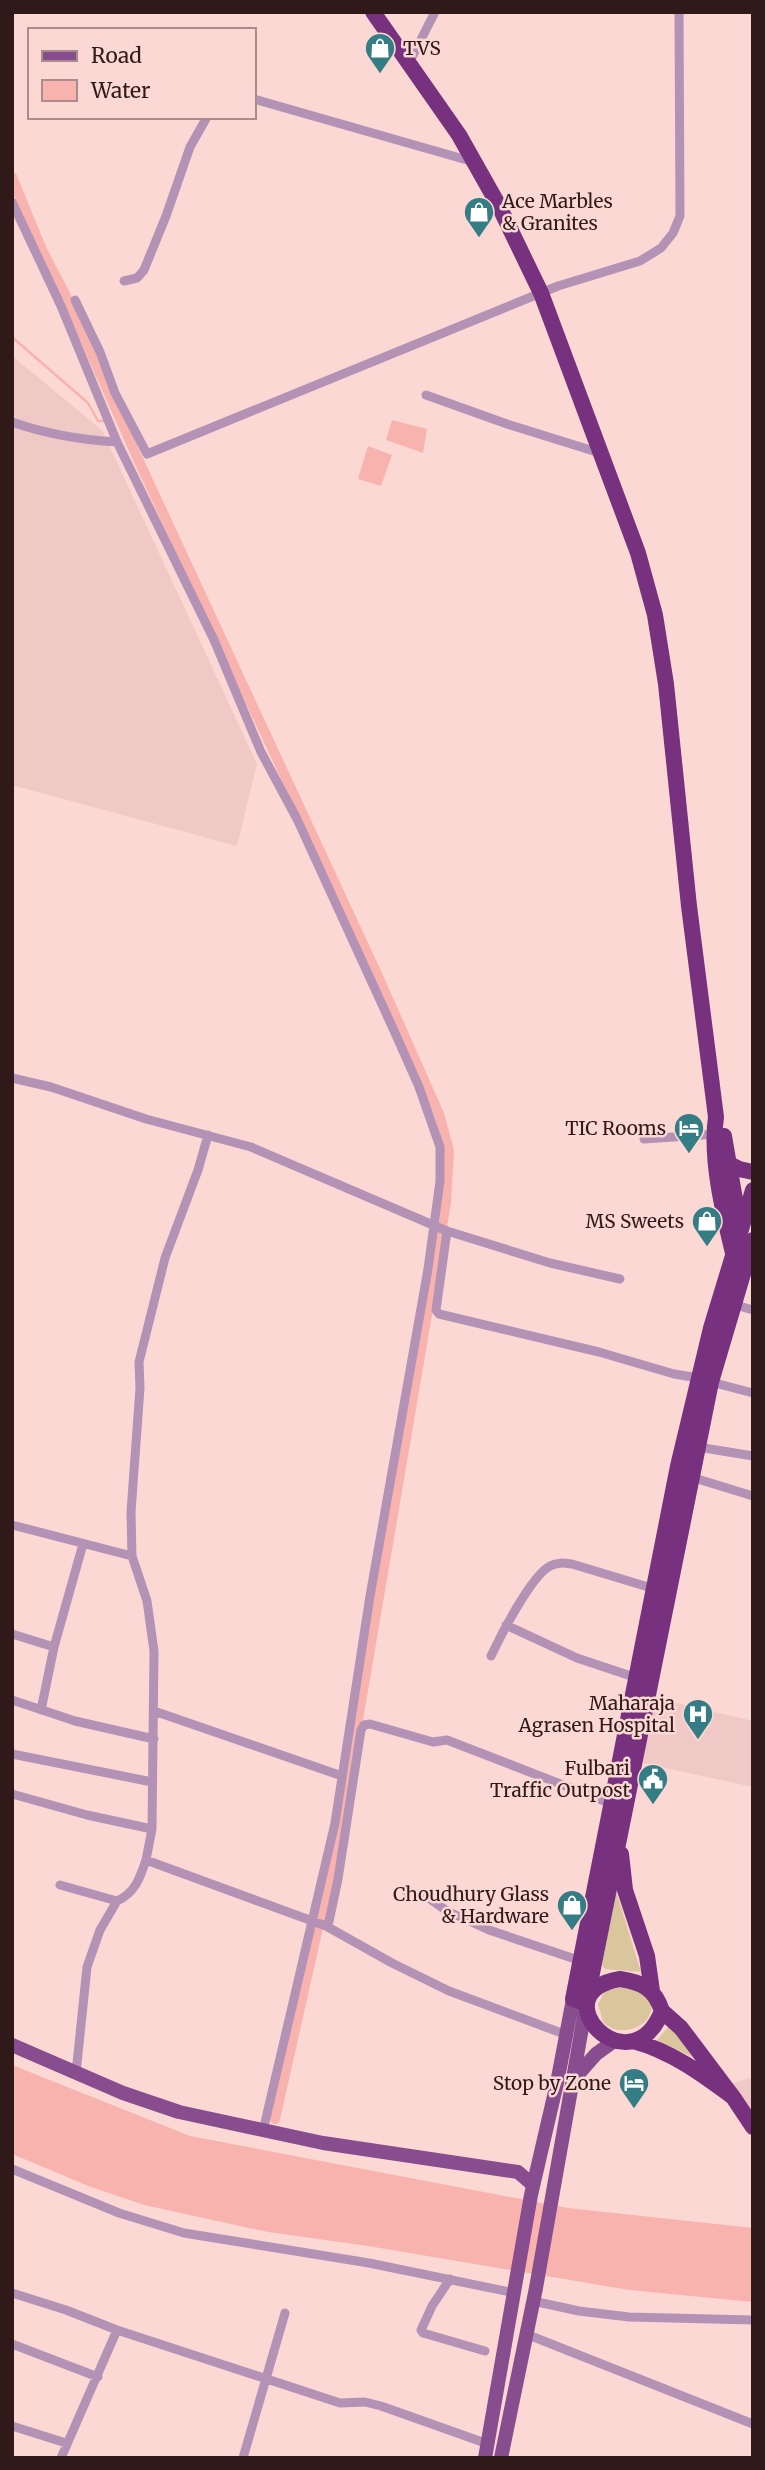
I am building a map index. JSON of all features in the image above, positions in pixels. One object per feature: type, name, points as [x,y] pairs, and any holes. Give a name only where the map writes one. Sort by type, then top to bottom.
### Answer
[{"type":"highway","points":[[373,12],[476,162],[541,293],[638,553],[655,615],[666,684],[689,906],[718,1128],[727,1229],[744,1244]]},
{"type":"highway","points":[[580,2001],[620,1827],[698,1447],[714,1316],[744,1244],[729,1164],[718,1128]]},
{"type":"highway","points":[[729,1164],[745,1171],[753,1171]]},
{"type":"highway","points":[[733,2097],[693,2068],[667,2054],[633,2041],[614,2040],[602,2034],[592,2024],[580,2001],[581,1961],[678,1466],[741,1275],[753,1190]]},
{"type":"highway","points":[[620,1827],[625,1890],[647,1956],[652,1991],[662,2011],[681,2028],[753,2127]]},
{"type":"highway","points":[[580,2001],[609,1981],[631,1980],[652,1991]]},
{"type":"highway","points":[[633,2041],[651,2031],[662,2011]]},
{"type":"main road","points":[[487,2451],[538,2160],[567,2035],[580,2001]]},
{"type":"main road","points":[[502,2458],[572,2081],[580,2001]]},
{"type":"main road","points":[[572,2081],[596,2054],[614,2040]]},
{"type":"main road","points":[[12,2045],[122,2093],[169,2109],[263,2131],[323,2143],[518,2172],[538,2160]]},
{"type":"main road","points":[[518,2172],[532,2190]]},
{"type":"street","points":[[409,62],[435,12]]},
{"type":"street","points":[[75,300],[116,393],[145,452],[149,453],[541,293],[652,256],[678,225],[681,216],[679,12]]},
{"type":"street","points":[[256,100],[476,162]]},
{"type":"street","points":[[124,281],[137,278],[144,270],[190,147],[206,119]]},
{"type":"street","points":[[12,202],[61,306],[117,442],[214,640],[261,752],[297,819],[419,1087],[440,1147],[440,1181],[434,1225],[370,1596],[335,1824],[263,2131]]},
{"type":"street","points":[[100,399],[116,393]]},
{"type":"street","points":[[426,395],[601,453]]},
{"type":"street","points":[[12,422],[48,432],[117,442]]},
{"type":"street","points":[[12,1078],[51,1087],[146,1119],[251,1147],[447,1230],[550,1263],[620,1279]]},
{"type":"street","points":[[644,1139],[718,1128]]},
{"type":"street","points":[[60,1885],[117,1901],[129,1896],[146,1860],[152,1829],[155,1711],[152,1634],[147,1601],[132,1556],[131,1512],[140,1388],[139,1362],[164,1258],[198,1170],[208,1135]]},
{"type":"street","points":[[447,1230],[436,1310],[439,1314],[599,1352],[753,1393]]},
{"type":"street","points":[[732,1304],[753,1310]]},
{"type":"street","points":[[698,1447],[753,1455]]},
{"type":"street","points":[[691,1477],[753,1496]]},
{"type":"street","points":[[12,1525],[132,1556]]},
{"type":"street","points":[[41,1710],[54,1647],[83,1544]]},
{"type":"street","points":[[491,1656],[506,1625],[548,1566],[560,1563],[655,1589]]},
{"type":"street","points":[[506,1625],[578,1658],[637,1678]]},
{"type":"street","points":[[12,1634],[54,1647]]},
{"type":"street","points":[[12,1700],[85,1724],[153,1739]]},
{"type":"street","points":[[155,1711],[342,1776]]},
{"type":"street","points":[[327,1926],[338,1879],[361,1730],[364,1725],[370,1724],[433,1742],[447,1740],[612,1804]]},
{"type":"street","points":[[12,1754],[152,1782]]},
{"type":"street","points":[[12,1794],[87,1815],[152,1829]]},
{"type":"street","points":[[146,1860],[327,1926],[449,1991],[567,2035]]},
{"type":"street","points":[[406,1891],[427,1897],[447,1911],[489,1930],[581,1961]]},
{"type":"street","points":[[76,2073],[87,1968],[96,1939],[117,1901]]},
{"type":"street","points":[[12,2169],[119,2213],[184,2234],[516,2288]]},
{"type":"street","points":[[450,2279],[421,2329],[423,2333],[485,2351]]},
{"type":"street","points":[[12,2293],[340,2403],[365,2402],[381,2406],[487,2451]]},
{"type":"street","points":[[534,2294],[579,2311],[629,2317],[753,2320]]},
{"type":"street","points":[[243,2458],[285,2313]]},
{"type":"street","points":[[61,2458],[117,2330]]},
{"type":"street","points":[[526,2334],[753,2424]]},
{"type":"street","points":[[12,2344],[98,2377]]},
{"type":"street","points":[[12,2426],[66,2443]]},
{"type":"shaded area","points":[[12,356],[102,430],[257,764],[237,846],[12,785]]},
{"type":"shaded area","name":"Maharaja Agrasen Hospital","points":[[652,1697],[753,1721],[753,1787],[638,1762]]},
{"type":"shaded area","points":[[616,1891],[641,1972],[605,1969],[602,1965]]},
{"type":"shaded area","points":[[623,1987],[635,1988],[651,2001],[651,2010],[642,2024],[627,2030],[618,2030],[603,2022],[598,2004],[605,1991]]},
{"type":"shaded area","points":[[671,2024],[692,2057],[657,2040]]},
{"type":"shaded area","points":[[753,2077],[753,2118],[730,2084]]},
{"type":"water","points":[[392,420],[427,429],[423,453],[386,440]]},
{"type":"water","points":[[368,446],[392,455],[381,486],[358,479]]},
{"type":"water","points":[[12,2065],[190,2136],[568,2208],[753,2228],[753,2302],[629,2290],[268,2232],[144,2205],[91,2187],[12,2154]]},
{"type":"waterway","points":[[12,177],[42,250],[65,294],[137,457],[377,974],[439,1114],[449,1150],[446,1203],[337,1843],[275,2119]]},
{"type":"waterway","points":[[12,337],[88,403],[98,421],[103,421]]},
{"type":"place","name":"TVS","points":[[380,75]]},
{"type":"place","name":"Ace Marbles & Granites","points":[[479,239]]},
{"type":"place","name":"TIC Rooms","points":[[689,1155]]},
{"type":"place","name":"MS Sweets","points":[[707,1248]]},
{"type":"place","name":"Maharaja Agrasen Hospital","points":[[698,1741]]},
{"type":"place","name":"Fulbari Traffic Outpost","points":[[653,1806]]},
{"type":"place","name":"Choudhury Glass & Hardware","points":[[572,1932]]},
{"type":"place","name":"Stop by Zone","points":[[634,2110]]}]
